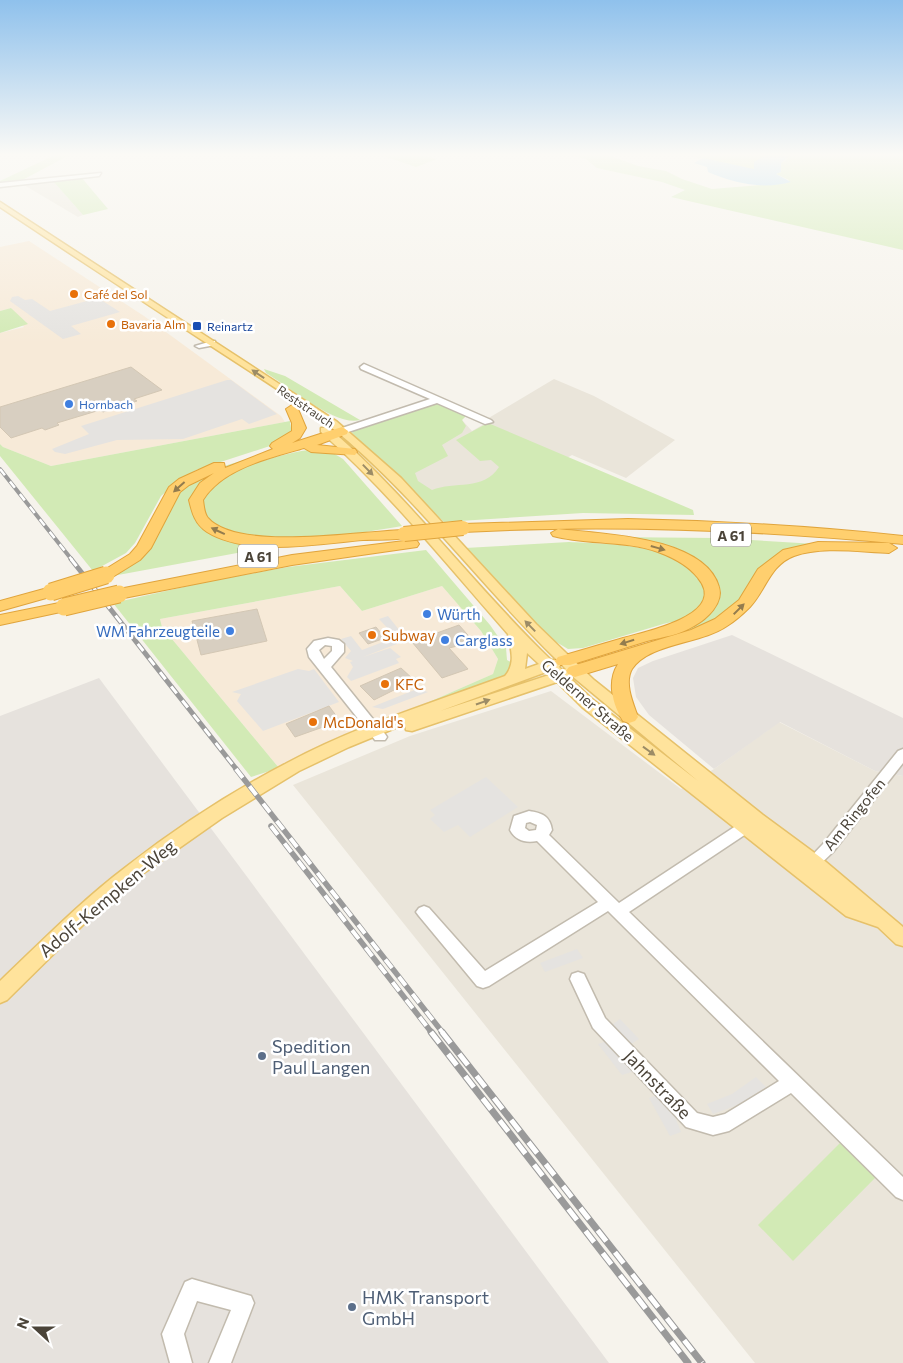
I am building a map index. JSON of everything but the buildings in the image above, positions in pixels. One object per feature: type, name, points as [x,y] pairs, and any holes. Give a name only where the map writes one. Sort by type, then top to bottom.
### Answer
[{"type":"highway","points":[[271,449],[288,441],[299,431],[300,424],[292,409]]},
{"type":"highway","points":[[57,599],[113,585],[143,548],[155,528],[169,497],[184,482],[222,465],[271,449],[334,433]]},
{"type":"highway","points":[[334,433],[290,450],[227,470],[210,480],[201,488],[196,501],[196,509],[204,522],[223,534],[244,539],[270,541],[323,540],[373,534],[408,539]]},
{"type":"highway","points":[[290,450],[318,448],[350,452]]},
{"type":"highway","name":"A 61","points":[[0,608],[57,599],[113,585],[292,550],[590,523],[746,526],[903,540]]},
{"type":"highway","name":"A 61","points":[[466,533],[743,535],[903,548]]},
{"type":"highway","points":[[558,533],[638,543],[680,556],[695,564],[712,586],[711,603],[704,611],[683,625],[561,668]]},
{"type":"highway","points":[[561,668],[646,650],[698,634],[733,615],[745,603],[764,572],[788,553],[818,547],[903,548]]},
{"type":"highway","name":"A 61","points":[[0,620],[57,599]]},
{"type":"highway","points":[[629,716],[621,692],[620,674],[624,667],[646,650]]},
{"type":"main road","points":[[5,217],[172,328]]},
{"type":"main road","name":"Reststrauch","points":[[19,217],[212,343],[334,433]]},
{"type":"main road","name":"Reststrauch","points":[[187,338],[292,409],[334,433]]},
{"type":"main road","name":"Gelderner Straße","points":[[334,433],[514,632],[629,716],[752,823],[808,867],[853,911],[881,921],[903,938]]},
{"type":"main road","name":"Gelderner Straße","points":[[334,433],[397,481],[614,726],[752,823]]},
{"type":"main road","points":[[510,680],[520,664],[520,647],[514,632]]},
{"type":"main road","name":"Adolf-Kempken-Weg","points":[[0,994],[78,918],[132,872],[216,813],[293,767],[510,680],[561,668]]},
{"type":"main road","name":"Adolf-Kempken-Weg","points":[[377,734],[561,668]]},
{"type":"street","points":[[199,346],[212,343]]},
{"type":"street","points":[[364,367],[488,422]]},
{"type":"street","name":"Reststrauch","points":[[334,433],[436,400]]},
{"type":"street","points":[[325,667],[377,734]]},
{"type":"street","name":"Am Ringofen","points":[[808,867],[900,762]]},
{"type":"street","points":[[424,912],[484,981],[615,906],[752,823]]},
{"type":"street","points":[[540,835],[615,906],[903,1190]]},
{"type":"street","name":"Jahnstraße","points":[[578,979],[599,1023],[692,1121],[713,1126],[729,1122],[793,1082]]},
{"type":"street","points":[[180,1363],[173,1334],[192,1289],[244,1304],[220,1363]]},
{"type":"shaded area","points":[[29,241],[144,316],[281,416],[285,422],[51,466],[3,447],[0,444],[0,333],[24,327],[11,308],[0,311],[0,247]]},
{"type":"shaded area","points":[[18,296],[25,300],[32,299],[50,311],[98,298],[120,312],[71,326],[81,334],[63,339],[10,301],[12,297]]},
{"type":"shaded area","points":[[554,379],[594,396],[675,440],[626,478],[572,455],[470,513],[452,516],[393,456],[462,420],[472,431],[486,423],[487,419]]},
{"type":"shaded area","points":[[231,380],[277,414],[249,424],[242,419],[183,439],[117,440],[65,454],[55,452],[52,449],[89,434],[81,426]]},
{"type":"shaded area","points":[[340,586],[362,611],[442,586],[481,631],[498,659],[493,674],[279,768],[162,627],[160,619]]},
{"type":"shaded area","points":[[388,616],[407,640],[363,657],[390,648],[401,657],[396,659],[399,663],[351,681],[347,677],[353,667],[350,662],[353,661],[345,658],[351,651],[341,639],[351,636],[362,650],[396,637],[379,619]]},
{"type":"shaded area","points":[[732,635],[903,718],[903,776],[875,771],[780,722],[714,769],[649,715],[636,697],[633,678],[638,668],[653,661]]},
{"type":"shaded area","points":[[298,669],[309,671],[314,669],[339,702],[263,731],[237,701],[241,694],[232,692]]},
{"type":"shaded area","points":[[99,678],[609,1363],[0,1363],[0,716]]},
{"type":"shaded area","points":[[417,689],[428,692],[383,709],[372,707]]},
{"type":"shaded area","points":[[551,691],[681,789],[714,769],[779,722],[875,771],[903,776],[903,1363],[755,1363],[293,785],[410,736]]},
{"type":"shaded area","points":[[486,777],[518,807],[470,837],[458,825],[444,832],[430,819],[435,815],[430,810]]},
{"type":"shaded area","points":[[577,949],[583,958],[545,972],[540,963]]},
{"type":"shaded area","points":[[620,1019],[639,1039],[631,1044],[612,1025]]},
{"type":"shaded area","points":[[607,1041],[635,1071],[622,1075],[598,1044]]},
{"type":"shaded area","points":[[756,1077],[766,1087],[740,1104],[713,1114],[707,1104],[732,1094]]},
{"type":"shaded area","points":[[657,1095],[675,1117],[681,1132],[670,1136],[649,1098]]},
{"type":"green space","points":[[757,217],[903,217],[903,250]]},
{"type":"green space","points":[[11,308],[28,324],[0,333],[0,311]]},
{"type":"green space","points":[[264,369],[285,376],[360,420],[350,421],[326,412],[266,373]]},
{"type":"green space","points":[[436,403],[467,415],[462,420],[466,426],[462,433],[442,445],[448,456],[415,473],[418,481],[432,490],[477,482],[493,475],[499,467],[491,460],[480,461],[456,440],[488,423],[693,510],[694,515],[583,513],[444,522],[352,433],[354,428],[369,424],[370,426]]},
{"type":"green space","points":[[290,421],[291,428],[297,428],[273,445],[196,470],[182,478],[161,496],[135,543],[126,553],[93,571],[0,456],[0,444],[3,447],[51,466]]},
{"type":"green space","points":[[316,449],[328,450],[343,459],[402,526],[361,533],[312,538],[263,538],[242,535],[224,529],[211,520],[204,512],[205,495],[214,484],[229,474],[267,459]]},
{"type":"green space","points":[[244,460],[191,502],[191,509],[197,521],[281,545],[118,575],[117,573],[184,486],[221,467]]},
{"type":"green space","points":[[606,537],[717,538],[816,544],[788,550],[722,620],[674,638],[671,636],[705,619],[716,606],[695,561]]},
{"type":"green space","points":[[569,542],[625,546],[666,554],[683,563],[696,574],[704,589],[704,598],[700,606],[693,613],[682,619],[583,648],[568,649],[546,636],[465,548]]},
{"type":"green space","points":[[426,550],[490,625],[506,648],[507,660],[514,664],[504,678],[388,720],[493,674],[498,659],[481,631],[442,586],[362,611],[340,586],[160,619],[162,627],[279,768],[251,777],[113,603],[210,581],[288,567]]},
{"type":"green space","points":[[840,1143],[876,1177],[793,1261],[758,1225]]},
{"type":"railway","points":[[0,469],[72,560]]},
{"type":"railway","points":[[71,559],[237,770]]},
{"type":"railway","points":[[236,769],[443,1033]]},
{"type":"railway","points":[[271,826],[432,1033]]},
{"type":"railway","points":[[431,1032],[688,1363]]},
{"type":"railway","points":[[442,1032],[702,1363]]},
{"type":"place","name":"Café del Sol","points":[[74,294]]},
{"type":"place","name":"Bavaria Alm","points":[[111,324]]},
{"type":"place","name":"Reinartz","points":[[197,326]]},
{"type":"place","name":"Hornbach","points":[[69,404]]},
{"type":"place","name":"Würth","points":[[427,614]]},
{"type":"place","name":"WM Fahrzeugteile","points":[[230,631]]},
{"type":"place","name":"Subway","points":[[372,635]]},
{"type":"place","name":"Carglass","points":[[445,640]]},
{"type":"place","name":"KFC","points":[[385,684]]},
{"type":"place","name":"McDonald's","points":[[313,722]]},
{"type":"place","name":"Spedition Paul Langen","points":[[262,1056]]},
{"type":"place","name":"HMK Transport GmbH","points":[[352,1307]]}]
